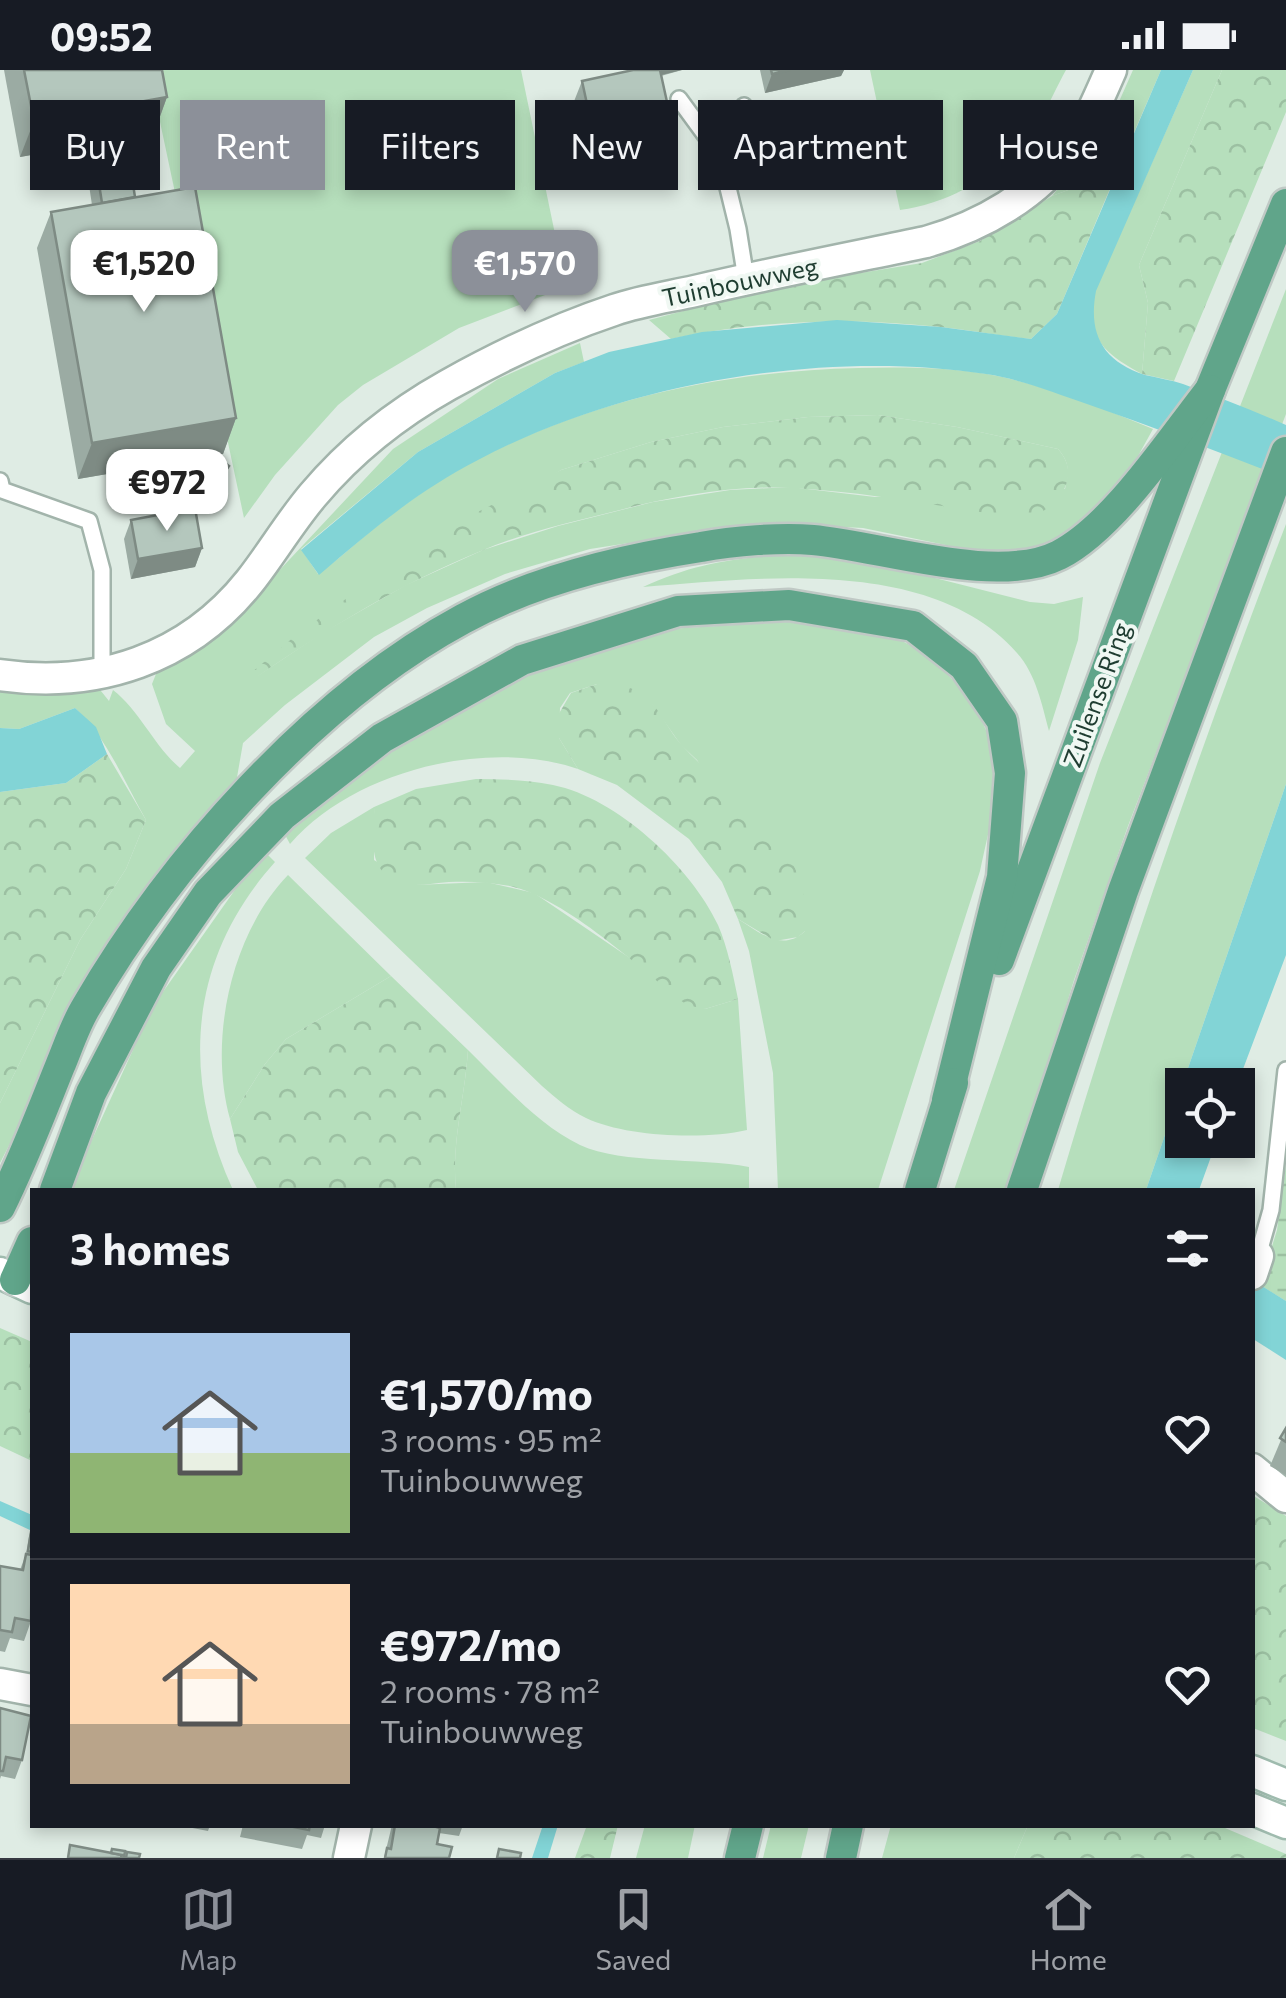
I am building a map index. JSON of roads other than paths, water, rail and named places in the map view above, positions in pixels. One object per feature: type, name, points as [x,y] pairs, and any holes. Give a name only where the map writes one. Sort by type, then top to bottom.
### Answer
[{"type":"main road","name":"Zuilense Ring","points":[[921,1188],[947,1100],[1210,390],[1286,204]]},
{"type":"main road","points":[[0,1207],[84,1010],[157,900],[212,831],[300,741],[360,687],[409,650],[467,616],[522,593],[614,564],[704,546],[810,540],[988,567],[1021,567],[1058,556],[1093,530],[1127,494],[1210,390]]},
{"type":"main road","points":[[1023,1188],[1123,891],[1286,452]]},
{"type":"main road","points":[[56,1188],[91,1092],[156,968],[208,892],[282,816],[382,738],[522,660],[678,611],[789,604],[913,626],[964,666],[1002,721],[1010,773],[1002,877],[947,1100]]},
{"type":"main road","points":[[16,1280],[30,1247]]},
{"type":"main road","points":[[740,1858],[747,1828]]},
{"type":"main road","points":[[841,1858],[847,1828]]},
{"type":"street","name":"Tuinbouwweg","points":[[0,675],[36,680],[102,674],[134,666],[199,630],[226,608],[312,496],[349,457],[391,422],[446,386],[508,354],[614,310],[926,242],[964,231],[1002,211],[1040,181],[1073,146],[1111,70]]},
{"type":"street","points":[[1255,1471],[1286,1496]]},
{"type":"street","points":[[0,1684],[30,1690]]},
{"type":"street","points":[[1255,1772],[1286,1785]]},
{"type":"street","points":[[1255,1810],[1286,1823]]},
{"type":"street","points":[[349,1858],[355,1828]]},
{"type":"lane","points":[[679,98],[698,124]]},
{"type":"lane","points":[[729,190],[746,279]]},
{"type":"lane","points":[[0,481],[2,490],[89,522],[102,570],[102,674]]},
{"type":"lane","points":[[1255,1265],[1271,1210],[1286,1070]]},
{"type":"water","points":[[1161,70],[1193,70],[1096,291],[1094,320],[1101,344],[1130,369],[1183,384],[1286,425],[1286,478],[999,376],[923,367],[792,370],[659,392],[535,433],[478,460],[415,498],[319,575],[301,550],[418,452],[555,373],[609,352],[702,332],[837,320],[941,327],[1031,339],[1057,314],[1110,190],[1134,190],[1134,133]]},
{"type":"water","points":[[75,708],[96,727],[107,754],[66,783],[0,792],[0,728],[19,729]]},
{"type":"water","points":[[1286,784],[1286,955],[1243,1068],[1188,1068]]},
{"type":"water","points":[[1165,1135],[1165,1158],[1211,1158],[1200,1188],[1147,1188]]},
{"type":"water","points":[[1255,1282],[1286,1301],[1286,1360],[1255,1340]]},
{"type":"water","points":[[0,1501],[30,1514],[30,1530],[0,1516]]},
{"type":"water","points":[[542,1828],[557,1828],[548,1858],[532,1858]]}]
